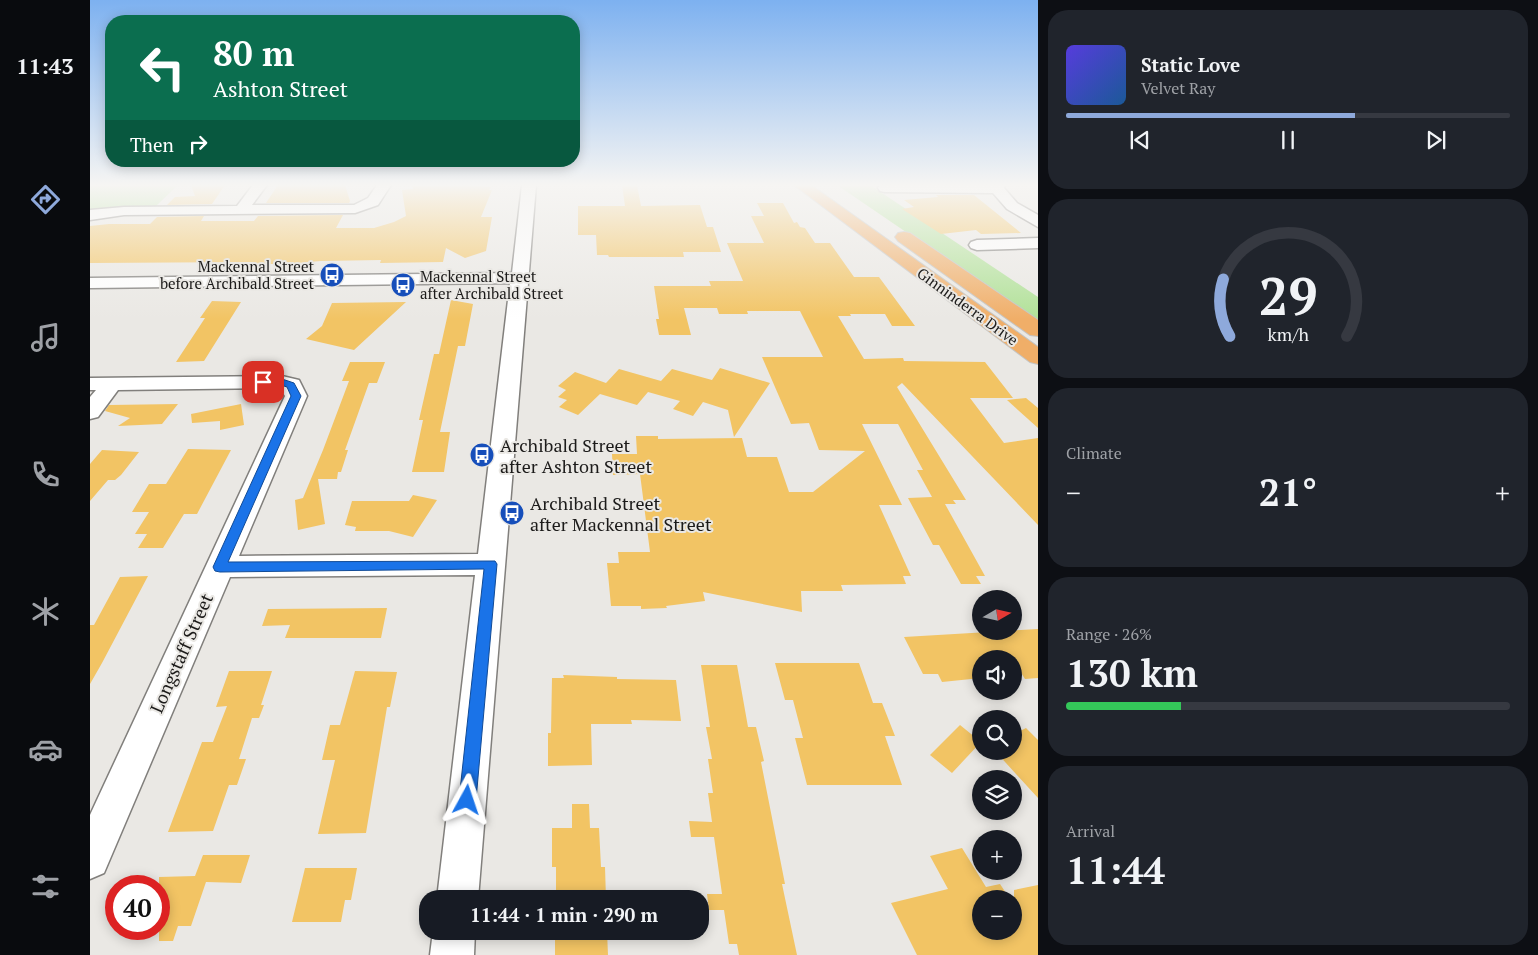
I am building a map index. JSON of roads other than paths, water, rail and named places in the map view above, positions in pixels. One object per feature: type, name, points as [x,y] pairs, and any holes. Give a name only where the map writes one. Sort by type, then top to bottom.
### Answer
[{"type":"main road","name":"Ginninderra Drive","points":[[862,230],[1038,357]]},
{"type":"main road","name":"Ginninderra Drive","points":[[893,230],[1038,330]]},
{"type":"street","points":[[458,890],[524,230]]},
{"type":"street","points":[[977,245],[1038,243]]},
{"type":"street","points":[[90,283],[519,278]]},
{"type":"street","name":"Longstaff Street","points":[[90,384],[282,382],[291,385],[296,396],[90,859]]},
{"type":"street","points":[[90,412],[112,384]]},
{"type":"street","points":[[220,567],[491,564]]},
{"type":"street","points":[[452,955],[453,940]]},
{"type":"place","name":"Mackennal Street before Archibald Street","points":[[332,275]]},
{"type":"place","name":"Mackennal Street after Archibald Street","points":[[403,285]]},
{"type":"place","name":"Archibald Street after Ashton Street","points":[[482,455]]},
{"type":"place","name":"Archibald Street after Mackennal Street","points":[[512,513]]}]
